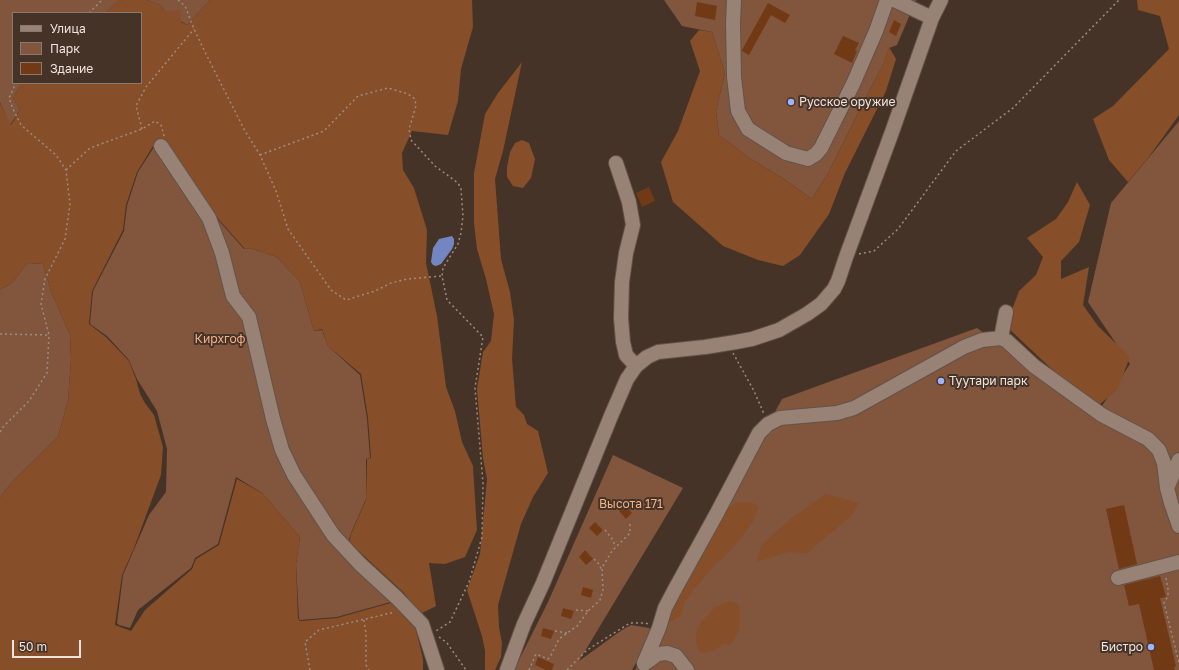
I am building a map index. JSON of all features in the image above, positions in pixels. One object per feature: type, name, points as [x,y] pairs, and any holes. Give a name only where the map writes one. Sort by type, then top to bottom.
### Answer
[{"type":"street","points":[[734,0],[734,77],[738,111],[748,129],[786,153],[808,158],[816,154],[821,148],[876,31],[887,0]]},
{"type":"street","points":[[894,0],[932,18]]},
{"type":"street","points":[[507,670],[524,624],[543,582],[611,416],[628,379],[636,366],[647,357],[658,352],[705,347],[752,339],[772,333],[807,314],[821,304],[834,288],[838,281],[932,18],[941,0]]},
{"type":"street","points":[[161,146],[209,218],[222,253],[233,296],[249,318],[273,419],[282,450],[294,475],[333,535],[360,564],[422,624],[437,670]]},
{"type":"street","points":[[616,163],[629,202],[633,225],[626,253],[622,282],[621,318],[623,342],[626,355],[636,366]]},
{"type":"street","points":[[1001,338],[1006,312]]},
{"type":"street","points":[[642,667],[660,628],[665,608],[759,434],[768,424],[780,418],[837,413],[854,408],[964,347],[982,340],[1001,338],[1007,341],[1034,366],[1070,392],[1102,414],[1148,439],[1159,450],[1164,463],[1167,488],[1179,526]]},
{"type":"street","points":[[1167,488],[1179,460]]},
{"type":"street","points":[[1118,578],[1179,562]]},
{"type":"street","points":[[642,667],[658,654],[667,653],[676,656],[687,670]]},
{"type":"path","points":[[90,12],[102,0]]},
{"type":"path","points":[[178,0],[185,6],[194,29],[245,131],[260,155],[276,191],[288,229],[331,290],[346,300],[375,291],[391,283],[407,279],[442,276]]},
{"type":"path","points":[[846,257],[874,251],[898,229],[956,151],[1013,108],[1119,0]]},
{"type":"path","points":[[142,129],[136,106],[146,87],[194,29]]},
{"type":"path","points":[[0,432],[3,427],[29,401],[46,373],[49,335],[41,304],[45,279],[65,239],[70,204],[66,170],[56,155],[21,125],[13,109],[9,98],[16,84]]},
{"type":"path","points":[[260,155],[324,130],[358,96],[388,88],[408,94],[415,99],[416,106],[409,129],[412,140],[436,166],[458,183],[461,189],[463,216],[461,232],[458,244],[444,268],[442,276],[447,300],[483,337],[475,388],[483,483],[482,537],[469,582],[450,622],[427,638]]},
{"type":"path","points":[[66,170],[90,148],[142,129],[155,121],[161,125],[164,132],[164,142],[161,146]]},
{"type":"path","points":[[0,334],[49,335]]},
{"type":"path","points":[[727,343],[754,391],[768,424]]},
{"type":"path","points":[[529,670],[536,654],[548,659],[559,639],[577,626],[588,611],[600,600],[602,595],[602,571],[606,558],[630,532],[630,522]]},
{"type":"path","points":[[605,530],[613,540],[615,547]]},
{"type":"path","points":[[594,559],[599,564],[602,571]]},
{"type":"path","points":[[1163,566],[1168,589],[1168,596],[1164,603],[1179,663]]},
{"type":"path","points":[[310,670],[306,642],[319,630],[408,609]]},
{"type":"path","points":[[576,610],[588,611]]},
{"type":"path","points":[[364,620],[366,634],[366,665],[369,670]]},
{"type":"path","points":[[567,670],[587,650],[630,622],[645,623],[660,628]]},
{"type":"path","points":[[422,624],[447,644],[466,670]]},
{"type":"path","points":[[555,631],[567,633]]},
{"type":"green space","points":[[0,0],[122,0],[116,2],[106,12],[12,12],[12,84],[21,84],[13,98],[20,110],[10,125],[0,102]]},
{"type":"green space","points":[[147,0],[210,0],[187,25],[165,11],[160,5]]},
{"type":"green space","name":"Русское оружие","points":[[664,0],[916,0],[897,45],[889,48],[882,67],[827,175],[812,199],[784,179],[748,157],[719,135],[716,111],[725,73],[712,32],[682,26]]},
{"type":"green space","name":"Туутари парк","points":[[1179,121],[1179,670],[635,670],[782,399],[977,328],[1096,415],[1130,364],[1088,302],[1111,203]]},
{"type":"green space","name":"Кирхгоф","points":[[160,140],[211,212],[244,249],[250,248],[277,257],[300,282],[314,331],[322,330],[328,346],[360,375],[367,419],[370,458],[366,459],[366,499],[348,542],[403,593],[394,601],[337,617],[300,620],[296,564],[300,537],[262,493],[236,477],[218,544],[195,558],[191,568],[138,610],[130,628],[117,623],[123,575],[149,515],[166,492],[167,449],[157,411],[137,379],[129,360],[107,336],[90,324],[93,291],[124,231],[127,206],[138,172]]},
{"type":"green space","points":[[27,263],[43,264],[51,291],[70,335],[71,360],[68,400],[58,437],[13,481],[0,497],[0,290],[13,282]]},
{"type":"green space","name":"Высота 171","points":[[613,455],[683,488],[579,661],[631,625],[649,628],[653,633],[632,670],[514,670],[548,602]]},
{"type":"shaded area","points":[[147,0],[160,5],[165,11],[181,10],[181,22],[187,25],[210,0],[472,0],[473,27],[461,69],[458,101],[448,135],[412,131],[402,153],[403,170],[414,188],[427,230],[426,263],[437,316],[446,387],[455,411],[462,442],[473,466],[477,530],[465,557],[445,564],[429,563],[436,606],[422,613],[403,592],[349,542],[366,500],[367,459],[371,458],[368,418],[361,374],[328,346],[322,329],[314,331],[300,282],[277,257],[250,248],[245,249],[212,212],[160,139],[153,146],[137,172],[126,205],[123,230],[92,291],[89,324],[106,337],[129,361],[140,394],[154,415],[163,447],[161,475],[134,548],[122,575],[115,625],[131,631],[145,610],[192,569],[196,559],[219,545],[237,479],[262,493],[300,537],[296,564],[298,618],[300,621],[337,618],[394,602],[415,626],[423,659],[423,670],[0,670],[0,497],[13,481],[58,437],[68,400],[71,360],[70,335],[51,291],[43,264],[27,263],[13,282],[0,290],[0,103],[11,125],[20,110],[13,98],[21,84],[142,84],[142,12],[106,12],[116,1]]},
{"type":"shaded area","points":[[1137,0],[1179,0],[1179,115],[1148,158],[1128,182],[1109,160],[1093,119],[1113,106],[1169,49],[1160,16],[1138,10]]},
{"type":"shaded area","points":[[699,30],[712,32],[725,73],[716,111],[719,135],[748,157],[784,179],[812,199],[827,175],[882,67],[889,47],[896,59],[886,91],[845,173],[829,214],[800,255],[783,266],[758,260],[723,246],[673,202],[661,162],[678,131],[700,71],[690,41]]},
{"type":"shaded area","points":[[522,62],[503,151],[495,179],[501,259],[510,292],[514,320],[512,359],[516,407],[524,415],[527,424],[538,431],[548,473],[533,497],[521,524],[498,605],[499,627],[502,643],[501,657],[495,670],[485,670],[485,651],[482,636],[467,590],[480,554],[487,479],[483,458],[477,389],[483,352],[491,341],[494,314],[477,249],[474,223],[474,173],[485,114],[498,93]]},
{"type":"shaded area","points":[[522,140],[529,143],[535,159],[531,178],[523,188],[513,186],[507,177],[510,152],[515,143]]},
{"type":"shaded area","points":[[1077,182],[1090,205],[1079,242],[1061,261],[1061,279],[1089,267],[1083,305],[1098,326],[1130,357],[1117,390],[1094,409],[1006,326],[1019,291],[1036,275],[1043,257],[1027,238],[1056,219],[1068,202]]},
{"type":"shaded area","points":[[826,494],[859,503],[852,515],[807,553],[788,552],[756,562],[762,545],[790,519]]},
{"type":"shaded area","points":[[737,502],[751,502],[759,507],[752,523],[734,547],[712,568],[695,588],[685,601],[681,615],[672,621],[669,621],[666,619],[667,610],[704,552],[723,512]]},
{"type":"shaded area","points":[[730,601],[739,605],[739,630],[734,640],[730,645],[723,644],[716,650],[704,653],[699,651],[696,641],[697,630],[703,620],[714,608]]},
{"type":"water","points":[[452,236],[454,239],[454,244],[452,249],[441,264],[436,266],[433,265],[431,262],[433,248],[439,239]]},
{"type":"building","points":[[697,2],[717,6],[715,20],[695,16]]},
{"type":"building","points":[[768,3],[790,15],[785,23],[771,15],[749,55],[742,50]]},
{"type":"building","points":[[894,20],[901,24],[896,36],[889,32]]},
{"type":"building","points":[[843,36],[859,43],[855,50],[857,51],[852,63],[834,54]]},
{"type":"building","points":[[649,187],[655,201],[642,207],[636,193]]},
{"type":"building","points":[[625,505],[632,513],[626,519],[619,511]]},
{"type":"building","points":[[1124,505],[1137,564],[1119,569],[1106,509]]},
{"type":"building","points":[[595,522],[603,530],[597,536],[589,528]]},
{"type":"building","points":[[585,550],[593,559],[586,565],[579,557]]},
{"type":"building","points":[[1160,576],[1166,597],[1160,598],[1176,666],[1174,667],[1175,670],[1154,670],[1139,604],[1129,606],[1124,585]]},
{"type":"building","points":[[583,587],[593,590],[591,598],[581,595]]},
{"type":"building","points":[[563,608],[574,611],[571,619],[561,616]]},
{"type":"building","points":[[543,628],[554,631],[551,639],[541,636]]},
{"type":"building","points":[[538,657],[554,664],[552,670],[546,670],[535,665]]},
{"type":"place","name":"Русское оружие","points":[[791,102]]},
{"type":"place","name":"Туутари парк","points":[[941,381]]},
{"type":"place","name":"Бистро","points":[[1151,647]]}]
